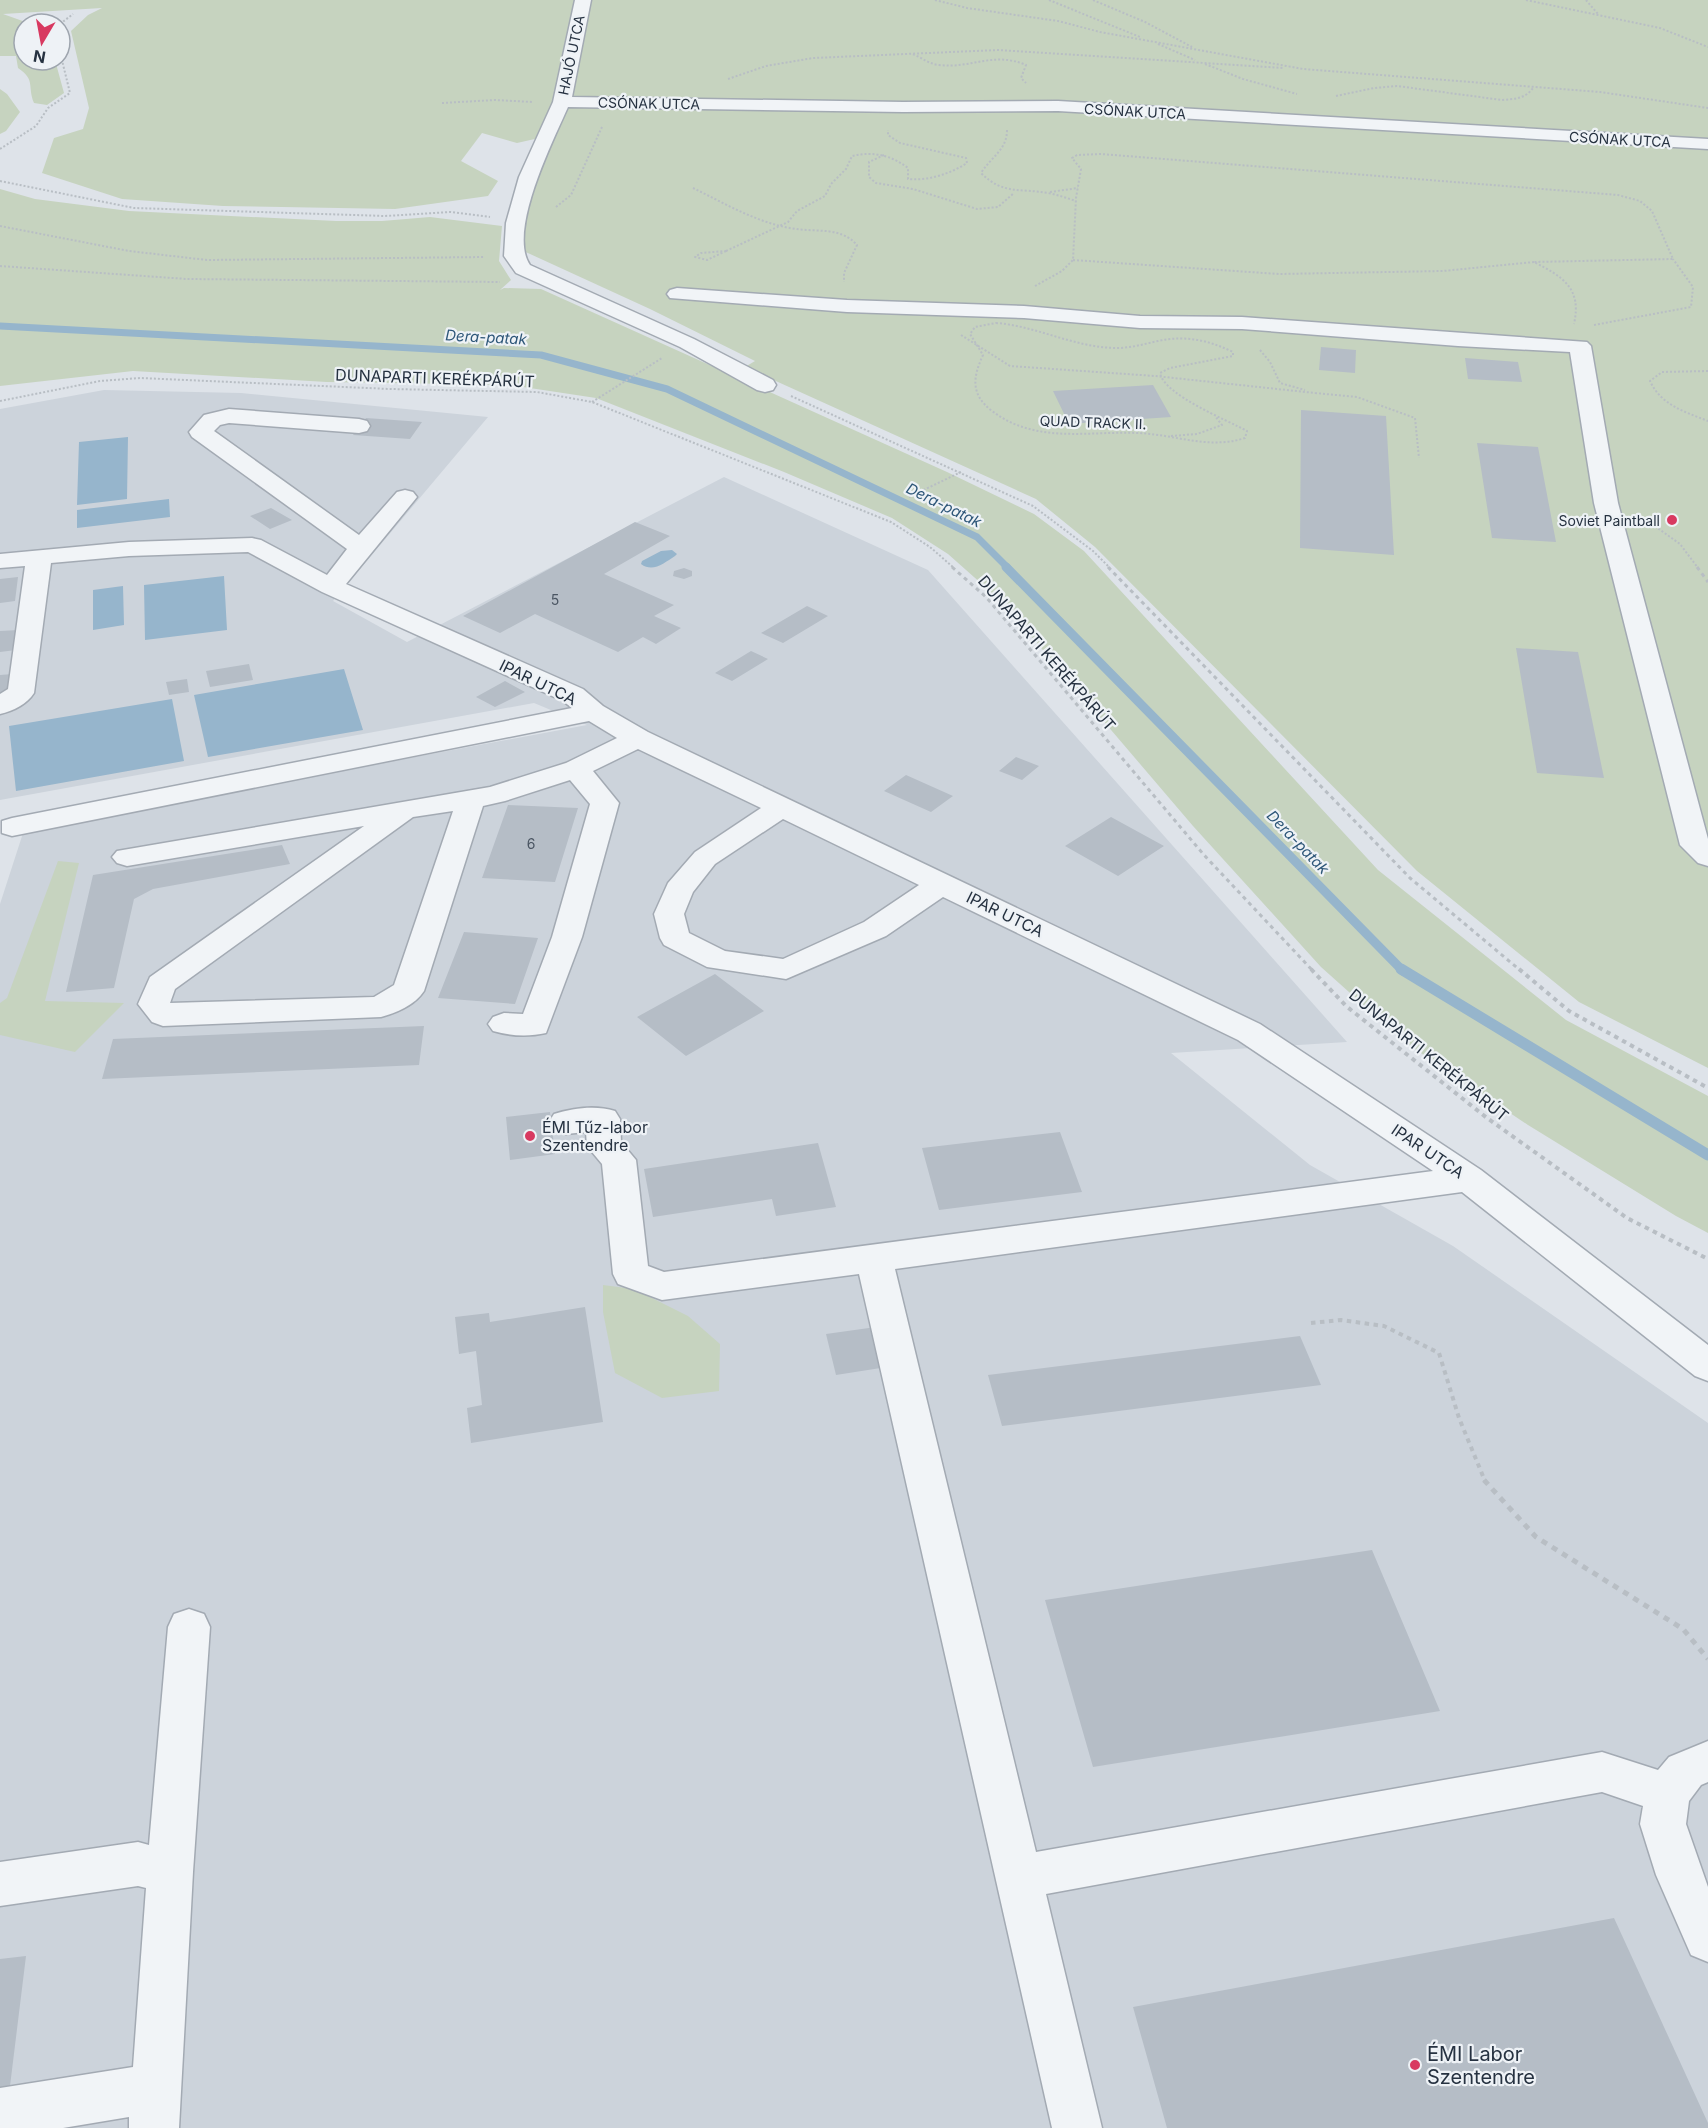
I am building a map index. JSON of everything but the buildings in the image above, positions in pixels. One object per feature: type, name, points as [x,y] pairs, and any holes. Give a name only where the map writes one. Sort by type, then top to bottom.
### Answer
[{"type":"street","name":"HAJÓ UTCA","points":[[514,256],[516,223],[528,177],[560,106],[582,0]]},
{"type":"street","name":"CSÓNAK UTCA","points":[[560,106],[615,103],[903,107],[1042,106],[1708,144]]},
{"type":"street","points":[[514,256],[523,269],[687,343],[765,385]]},
{"type":"street","points":[[677,294],[847,306],[1024,312],[1140,322],[1242,323],[1458,340],[1576,338],[1606,503],[1695,845],[1708,857]]},
{"type":"street","points":[[359,426],[229,416],[212,420],[200,432],[362,548]]},
{"type":"street","points":[[276,487],[300,489]]},
{"type":"street","points":[[331,587],[405,497]]},
{"type":"street","name":"IPAR UTCA","points":[[39,557],[129,549],[252,545],[331,587],[573,695],[593,712],[638,738],[1249,1032],[1469,1179],[1708,1366]]},
{"type":"street","points":[[0,561],[39,557],[21,693],[0,706]]},
{"type":"street","points":[[12,827],[593,712]]},
{"type":"street","points":[[127,857],[495,795],[576,769],[638,738]]},
{"type":"street","points":[[504,1024],[535,1025],[567,937],[602,814],[605,803],[576,769]]},
{"type":"street","points":[[405,810],[161,984],[154,1004],[163,1015],[381,1007],[408,991],[471,799]]},
{"type":"street","points":[[782,807],[705,858],[679,890],[669,914],[675,938],[718,960],[786,969],[875,929],[941,884]]},
{"type":"street","points":[[566,1122],[603,1119],[604,1146],[619,1160],[631,1274],[662,1286],[1469,1179]]},
{"type":"street","points":[[874,1259],[1077,2128]]},
{"type":"street","points":[[0,2113],[155,2108],[189,1627]]},
{"type":"street","points":[[1708,1761],[1685,1771],[1667,1794],[1663,1824],[1679,1875],[1708,1939]]},
{"type":"street","points":[[1017,1877],[1602,1772],[1667,1794]]},
{"type":"street","points":[[0,1884],[138,1864],[170,1872]]},
{"type":"path","points":[[935,0],[967,8],[1058,21],[1149,41],[1303,69]]},
{"type":"path","points":[[1049,0],[1243,79],[1297,94]]},
{"type":"path","points":[[1093,0],[1145,22],[1199,50]]},
{"type":"path","points":[[1526,0],[1660,28],[1708,47]]},
{"type":"path","points":[[1586,0],[1598,14]]},
{"type":"path","points":[[723,81],[766,66],[813,58],[998,50],[1303,69],[1624,95],[1708,108]]},
{"type":"path","points":[[912,54],[940,66],[988,58],[1020,61],[1026,65],[1021,78],[1047,96],[1042,106]]},
{"type":"path","points":[[0,149],[36,126],[48,108],[70,93],[65,72]]},
{"type":"path","points":[[1334,97],[1364,89],[1396,86],[1421,87],[1494,100],[1526,96],[1533,88]]},
{"type":"path","points":[[442,103],[503,100],[560,106]]},
{"type":"path","points":[[556,207],[571,195],[615,103]]},
{"type":"path","points":[[726,251],[701,253],[695,257],[702,261],[710,260],[788,222],[797,211],[825,196],[831,184],[846,170],[852,156],[884,155],[898,159],[908,168],[908,179],[916,180],[925,180],[962,168],[967,163],[966,158],[900,143],[888,135],[887,131],[903,107]]},
{"type":"path","points":[[993,107],[995,116],[1006,127],[1008,133],[1003,150],[985,165],[981,173],[986,179],[1014,193],[1047,193],[1078,188]]},
{"type":"path","points":[[1024,312],[1026,292],[1062,272],[1073,260],[1076,201],[1081,169],[1072,158],[1077,155],[1101,154],[1521,185],[1618,195],[1640,201],[1652,211],[1673,259],[1693,287],[1691,307],[1576,338],[1578,310],[1571,288],[1560,274],[1534,262]]},
{"type":"path","points":[[884,155],[869,162],[868,177],[876,183],[913,189],[977,209],[998,207],[1014,193]]},
{"type":"path","points":[[0,181],[134,208],[385,216],[434,212],[473,213],[516,223]]},
{"type":"path","points":[[693,188],[737,210],[781,226],[832,232],[847,236],[854,241],[857,245],[844,273],[847,306]]},
{"type":"path","points":[[1047,193],[1076,201]]},
{"type":"path","points":[[0,226],[86,243],[207,260],[514,256]]},
{"type":"path","points":[[1073,260],[1279,273],[1443,271],[1534,262],[1673,259]]},
{"type":"path","points":[[0,266],[85,275],[167,279],[483,282]]},
{"type":"path","points":[[948,309],[950,326],[969,341],[1010,366],[1155,376],[1233,386],[1357,397],[1415,418],[1419,458]]},
{"type":"path","name":"QUAD TRACK II.","points":[[1158,435],[1198,434],[1222,425],[1218,418],[1201,409],[1181,396],[1161,378],[1160,374],[1170,368],[1233,356],[1233,352],[1218,343],[1179,336],[1128,348],[1083,345],[1017,323],[996,322],[975,327],[970,334],[983,355],[974,380],[979,400],[1001,419],[1024,430],[1050,434],[1138,433],[1210,443],[1234,443],[1245,438],[1247,431],[1221,416],[1201,409]]},
{"type":"path","points":[[1211,323],[1246,335],[1270,362],[1280,384],[1315,393]]},
{"type":"path","points":[[592,402],[666,356]]},
{"type":"path","points":[[1708,371],[1662,372],[1650,381],[1652,388],[1672,407],[1708,421]]},
{"type":"path","name":"DUNAPARTI KERÉKPÁRÚT","points":[[0,401],[100,381],[140,378],[537,392],[592,402],[891,522],[930,547],[986,597],[1204,855],[1346,1006],[1487,1118],[1627,1218],[1708,1259]]},
{"type":"path","points":[[765,385],[1033,506],[1093,551],[1410,878],[1569,1011],[1708,1088]]},
{"type":"path","points":[[909,497],[961,472]]},
{"type":"path","points":[[1606,503],[1635,512],[1680,544],[1708,582]]},
{"type":"path","points":[[1311,1323],[1341,1320],[1384,1326],[1439,1353],[1459,1418],[1485,1481],[1536,1537],[1683,1629],[1708,1659]]},
{"type":"shaded area","points":[[104,390],[241,393],[488,417],[333,601],[407,642],[724,477],[928,570],[1347,1042],[1171,1053],[1310,1165],[1453,1246],[1708,1423],[1708,2128],[0,2128],[0,904],[24,830],[587,725],[534,703],[0,800],[0,409]]},
{"type":"green space","points":[[0,0],[1708,0],[1708,143],[1050,105],[566,104],[1033,109],[1708,148],[1708,1068],[1579,1002],[1417,871],[1095,547],[1036,499],[745,367],[755,361],[650,309],[517,248],[548,136],[517,143],[482,133],[461,161],[498,181],[488,196],[395,209],[223,206],[122,199],[42,173],[54,138],[83,129],[89,108],[72,30],[88,15],[102,8],[3,14],[12,17],[12,56],[0,56]]},
{"type":"green space","points":[[24,72],[58,72],[64,93],[47,105],[34,103]]},
{"type":"green space","points":[[0,89],[7,94],[20,112],[6,131],[0,134]]},
{"type":"green space","points":[[0,189],[35,199],[129,211],[336,221],[382,221],[430,217],[502,226],[499,261],[511,280],[500,290],[504,288],[541,289],[947,472],[1034,514],[1084,551],[1378,870],[1566,1020],[1708,1096],[1708,1233],[1676,1216],[1528,1125],[1406,1043],[1321,967],[1193,826],[1001,601],[948,554],[892,518],[784,472],[596,398],[510,385],[327,382],[133,371],[0,386]]},
{"type":"green space","points":[[58,861],[79,863],[45,1001],[124,1003],[75,1052],[0,1035],[0,1003],[7,998]]},
{"type":"green space","points":[[603,1285],[634,1289],[688,1316],[720,1344],[719,1391],[662,1398],[615,1373],[603,1312]]},
{"type":"water","points":[[128,437],[127,499],[77,505],[79,442]]},
{"type":"water","points":[[169,499],[170,517],[77,528],[77,510]]},
{"type":"water","points":[[672,550],[677,554],[658,566],[650,568],[641,564],[642,561],[661,551]]},
{"type":"water","points":[[224,576],[227,630],[145,640],[144,585]]},
{"type":"water","points":[[123,586],[124,625],[93,630],[93,590]]},
{"type":"water","points":[[344,669],[363,730],[208,757],[194,695]]},
{"type":"water","points":[[172,699],[184,761],[16,791],[9,726]]},
{"type":"waterway","name":"Dera-patak","points":[[0,326],[541,355],[667,389],[977,537],[1008,568]]},
{"type":"waterway","name":"Dera-patak","points":[[1006,567],[1401,969]]},
{"type":"waterway","name":"Dera-patak","points":[[1401,969],[1708,1155]]},
{"type":"place","name":"Soviet Paintball","points":[[1672,520]]},
{"type":"place","name":"ÉMI Tűz-labor Szentendre","points":[[530,1136]]},
{"type":"place","name":"ÉMI Labor Szentendre","points":[[1415,2065]]}]
